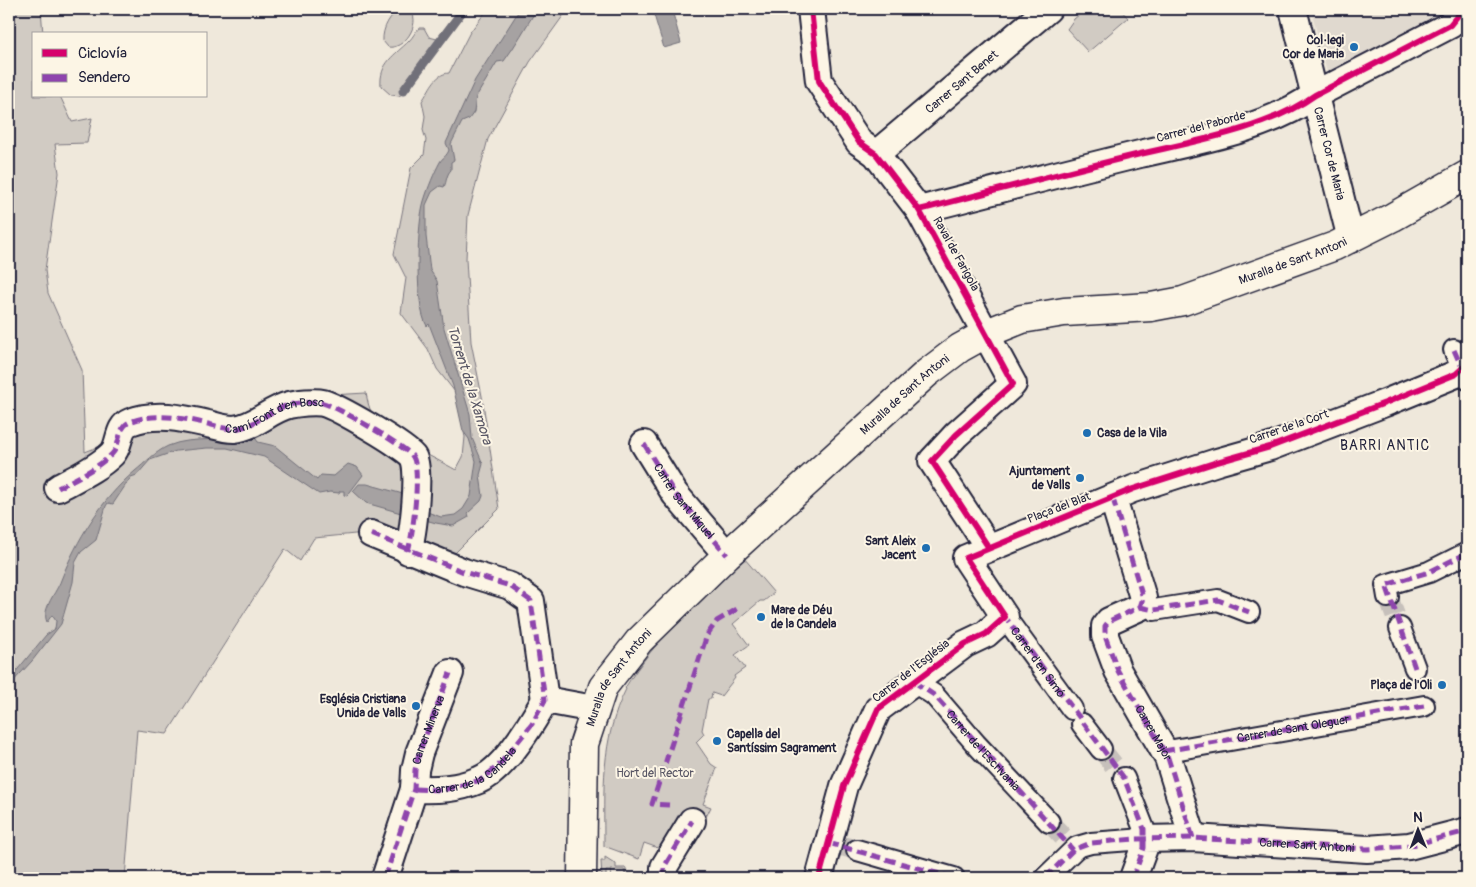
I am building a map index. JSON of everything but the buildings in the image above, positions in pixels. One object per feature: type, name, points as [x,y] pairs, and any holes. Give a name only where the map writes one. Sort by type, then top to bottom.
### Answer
[{"type":"main road","name":"Muralla de Sant Antoni","points":[[582,878],[584,744],[594,709],[603,687],[634,647],[727,554],[926,373],[960,348],[986,333],[1022,319],[1056,313],[1151,307],[1183,301],[1351,239],[1467,175]]},
{"type":"street","name":"Raval de Farigola","points":[[811,9],[819,81],[859,142],[876,154],[919,210],[1013,384],[932,461],[1001,543]]},
{"type":"street","name":"Carrer Sant Benet","points":[[876,154],[1048,9]]},
{"type":"street","name":"Carrer Cor de Maria","points":[[1293,9],[1351,239]]},
{"type":"street","name":"Carrer del Paborde","points":[[919,210],[1250,125],[1301,105],[1315,95],[1450,25],[1463,9]]},
{"type":"street","name":"Carrer de la Cort","points":[[1114,499],[1172,476],[1270,447],[1400,398],[1456,374],[1463,365]]},
{"type":"street","name":"Camí Font d'en Bosc","points":[[58,488],[84,474],[112,454],[118,447],[121,430],[126,423],[141,418],[162,416],[231,429],[245,427],[288,405],[323,403],[370,427],[413,456],[416,467],[416,486],[410,546]]},
{"type":"street","name":"Carrer Sant Miquel","points":[[644,444],[675,494],[727,554]]},
{"type":"street","name":"Plaça del Blat","points":[[1005,616],[966,558],[1114,499]]},
{"type":"street","points":[[1114,499],[1147,608],[1218,600],[1250,612]]},
{"type":"street","points":[[371,534],[410,546],[464,572],[510,586],[531,601],[545,700],[594,709]]},
{"type":"street","points":[[1387,591],[1467,553]]},
{"type":"street","name":"Carrer Major","points":[[1147,608],[1109,621],[1104,632],[1118,671],[1166,751],[1193,838]]},
{"type":"street","name":"Carrer de l'Església","points":[[819,878],[831,844],[844,786],[878,709],[965,644],[986,634],[1005,616]]},
{"type":"street","name":"Carrer d'en Simó","points":[[1005,616],[1101,748]]},
{"type":"street","points":[[1400,628],[1415,668]]},
{"type":"street","name":"Carrer Minerva","points":[[414,789],[415,770],[419,753],[450,673]]},
{"type":"street","name":"Carrer de l'Escrivania","points":[[914,682],[934,695],[976,744],[1049,822]]},
{"type":"street","name":"Carrer de la Candela","points":[[385,878],[414,789],[443,790],[481,780],[505,758],[532,724],[545,700]]},
{"type":"street","name":"Carrer de Sant Oleguer","points":[[1166,751],[1424,706]]},
{"type":"street","points":[[1124,778],[1144,829],[1144,848],[1133,878]]},
{"type":"street","points":[[664,878],[664,868],[692,821]]},
{"type":"street","name":"Carrer Sant Antoni","points":[[1144,839],[1193,838],[1367,849],[1409,846],[1467,831]]},
{"type":"street","points":[[1045,878],[1071,846],[1144,839]]},
{"type":"street","points":[[857,850],[954,878]]},
{"type":"shaded area","points":[[520,9],[537,9],[504,61],[497,62],[476,97],[474,112],[469,119],[462,122],[451,144],[454,160],[451,162],[451,170],[444,187],[440,186],[432,192],[426,205],[426,236],[430,270],[437,281],[444,328],[470,414],[472,438],[483,464],[480,475],[483,496],[481,501],[468,513],[469,517],[453,526],[366,503],[353,491],[359,484],[367,484],[403,494],[422,510],[441,517],[455,515],[463,509],[471,496],[476,461],[469,439],[463,431],[453,386],[429,324],[427,326],[423,316],[418,283],[418,245],[424,201],[440,162],[449,150],[446,143],[475,80]]},
{"type":"shaded area","name":"Col·legi Cor de Maria","points":[[1311,9],[1454,9],[1328,76]]},
{"type":"shaded area","points":[[672,10],[681,43],[664,48],[654,15]]},
{"type":"shaded area","points":[[254,436],[258,442],[275,446],[317,480],[321,475],[334,476],[348,464],[357,467],[363,475],[347,496],[344,495],[344,491],[319,494],[264,457],[227,448],[176,451],[150,460],[137,475],[131,477],[113,504],[108,503],[106,506],[96,540],[81,552],[75,563],[73,582],[61,624],[32,661],[9,686],[9,680],[46,635],[55,629],[56,621],[52,615],[47,622],[46,617],[50,601],[82,535],[111,494],[163,448],[189,441]]},
{"type":"green space","points":[[9,9],[41,9],[43,32],[32,32],[32,98],[61,98],[72,122],[92,118],[87,143],[55,144],[59,173],[45,270],[48,293],[82,370],[85,452],[191,410],[238,426],[296,397],[366,393],[370,409],[385,428],[408,444],[456,470],[463,457],[465,437],[455,392],[437,369],[428,349],[401,313],[406,278],[394,254],[411,168],[424,155],[426,140],[423,130],[425,116],[422,101],[436,79],[449,73],[470,32],[488,9],[568,9],[530,62],[488,139],[468,215],[466,259],[471,342],[482,396],[499,509],[448,560],[386,531],[314,538],[300,561],[285,549],[167,734],[137,730],[125,878],[9,878]]},
{"type":"green space","points":[[402,9],[411,11],[414,16],[412,29],[400,44],[388,47],[383,41],[385,27],[390,18]]},
{"type":"green space","points":[[1086,9],[1120,9],[1128,18],[1088,52],[1067,29],[1074,19]]},
{"type":"green space","points":[[419,28],[424,28],[429,37],[437,39],[436,44],[402,94],[399,96],[391,95],[381,86],[385,65]]},
{"type":"green space","name":"Hort del Rector","points":[[744,558],[774,593],[764,601],[760,601],[733,624],[749,645],[735,655],[745,668],[734,676],[735,678],[721,696],[712,693],[711,699],[708,699],[702,730],[704,734],[696,742],[711,764],[717,768],[703,804],[711,807],[703,823],[670,838],[658,848],[644,843],[639,859],[604,846],[605,766],[612,728],[625,688],[650,652],[665,635]]},
{"type":"green space","points":[[605,857],[616,864],[616,868],[626,868],[626,878],[624,870],[611,870],[606,871],[606,878],[602,878],[601,861],[605,861]]},
{"type":"waterway","points":[[403,91],[464,9]]},
{"type":"tunnel","points":[[1388,597],[1400,628]]},
{"type":"tunnel","points":[[1101,749],[1124,778]]},
{"type":"tunnel","points":[[1049,822],[1069,843]]},
{"type":"tunnel","points":[[834,844],[857,850]]},
{"type":"marked path","points":[[1454,350],[1467,379]]},
{"type":"marked path","points":[[58,488],[94,468],[112,454],[126,424],[139,419],[169,417],[234,429],[249,425],[282,407],[306,402],[323,403],[371,427],[413,457],[416,488],[414,518],[408,551]]},
{"type":"marked path","points":[[644,444],[675,494],[727,555]]},
{"type":"marked path","points":[[1113,499],[1143,598],[1140,607],[1109,621],[1105,626],[1105,636],[1118,671],[1168,758],[1193,838]]},
{"type":"marked path","points":[[371,534],[464,572],[510,586],[531,601],[545,700],[532,724],[500,764],[481,780],[443,790],[414,789]]},
{"type":"marked path","points":[[1415,668],[1386,585],[1429,572],[1467,553]]},
{"type":"marked path","points":[[1140,607],[1154,610],[1218,600],[1249,612]]},
{"type":"marked path","points":[[669,805],[652,804],[707,635],[717,621],[737,609]]},
{"type":"marked path","points":[[1003,614],[1124,778],[1144,829],[1144,848],[1133,878]]},
{"type":"marked path","points":[[385,878],[414,789],[415,770],[419,753],[450,673]]},
{"type":"marked path","points":[[914,682],[934,695],[1073,850]]},
{"type":"marked path","points":[[1164,751],[1424,706]]},
{"type":"marked path","points":[[664,878],[664,867],[692,821]]},
{"type":"marked path","points":[[1045,878],[1073,850],[1091,843],[1134,839],[1193,838],[1367,849],[1409,846],[1467,831]]},
{"type":"marked path","points":[[828,843],[954,878]]},
{"type":"cycle path","points":[[811,9],[819,81],[859,142],[876,154],[919,210],[1013,384],[956,435],[932,461],[989,548]]},
{"type":"cycle path","points":[[919,210],[1112,161],[1208,139],[1276,117],[1450,25],[1463,9]]},
{"type":"cycle path","points":[[819,878],[844,786],[878,709],[965,644],[986,634],[1005,617],[966,558],[1133,489],[1270,447],[1385,403],[1456,374],[1467,364]]},
{"type":"place","name":"Col·legi Cor de Maria","points":[[1354,47]]},
{"type":"place","name":"Casa de la Vila","points":[[1087,433]]},
{"type":"place","name":"Ajuntament de Valls","points":[[1080,478]]},
{"type":"place","name":"Sant Aleix Jacent","points":[[926,548]]},
{"type":"place","name":"Mare de Déu de la Candela","points":[[761,617]]},
{"type":"place","name":"Plaça de l'Oli","points":[[1442,685]]},
{"type":"place","name":"Església Cristiana Unida de Valls","points":[[416,706]]},
{"type":"place","name":"Capella del Santíssim Sagrament","points":[[717,741]]},
{"type":"district","name":"BARRI ANTIC","points":[[1385,445]]},
{"type":"water label","name":"Torrent de la Xamora","points":[[470,385]]}]
